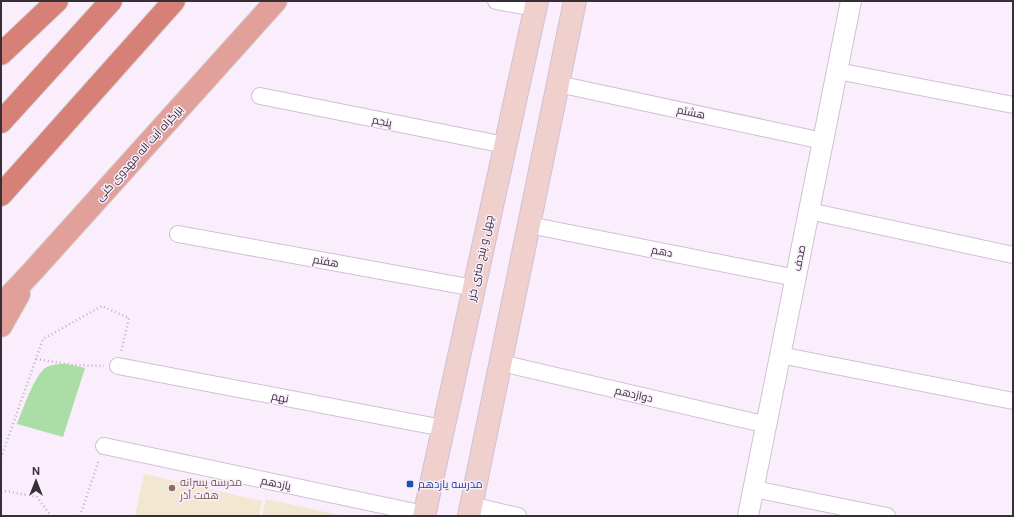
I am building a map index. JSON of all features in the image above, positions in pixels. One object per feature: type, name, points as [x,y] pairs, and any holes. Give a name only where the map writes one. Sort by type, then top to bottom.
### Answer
[{"type":"highway","points":[[1,54],[57,1]]},
{"type":"highway","points":[[1,122],[111,1]]},
{"type":"highway","points":[[1,195],[174,1]]},
{"type":"main road","name":"بزرگراه آیت اله مهدوی کنی","points":[[1,305],[276,1]]},
{"type":"main road","points":[[470,511],[575,1]]},
{"type":"main road","name":"چهل و پنج متری خزر","points":[[424,515],[536,4]]},
{"type":"main road","points":[[1,326],[32,272]]},
{"type":"street","points":[[496,1],[536,4]]},
{"type":"street","name":"صدف","points":[[748,516],[851,1]]},
{"type":"street","points":[[836,71],[1013,105]]},
{"type":"street","name":"هشتم","points":[[558,84],[823,141]]},
{"type":"street","name":"پنجم","points":[[260,96],[505,145]]},
{"type":"street","points":[[809,211],[1013,255]]},
{"type":"street","name":"دهم","points":[[529,225],[796,278]]},
{"type":"street","name":"هفتم","points":[[178,234],[474,288]]},
{"type":"street","points":[[780,355],[1013,401]]},
{"type":"street","name":"دوازدهم","points":[[500,363],[766,425]]},
{"type":"street","name":"نهم","points":[[118,366],[443,428]]},
{"type":"street","name":"یازدهم","points":[[104,446],[424,515]]},
{"type":"street","points":[[754,489],[887,516]]},
{"type":"street","points":[[470,511],[518,516]]},
{"type":"path","points":[[1,458],[43,339],[102,306],[129,318],[118,366],[75,365],[36,359]]},
{"type":"path","points":[[80,516],[104,446]]},
{"type":"path","points":[[1,492],[8,491],[37,498],[51,516]]},
{"type":"shaded area","name":"مدرسه پسرانه هفت آذر","points":[[144,474],[262,501],[259,516],[135,516]]},
{"type":"shaded area","points":[[266,499],[344,516],[262,516]]},
{"type":"green space","points":[[56,364],[67,364],[85,368],[63,437],[17,424],[29,394],[41,372],[45,368]]},
{"type":"place","name":"مدرسه یازدهم","points":[[410,484]]},
{"type":"place","name":"مدرسه پسرانه هفت آذر","points":[[172,488]]}]
